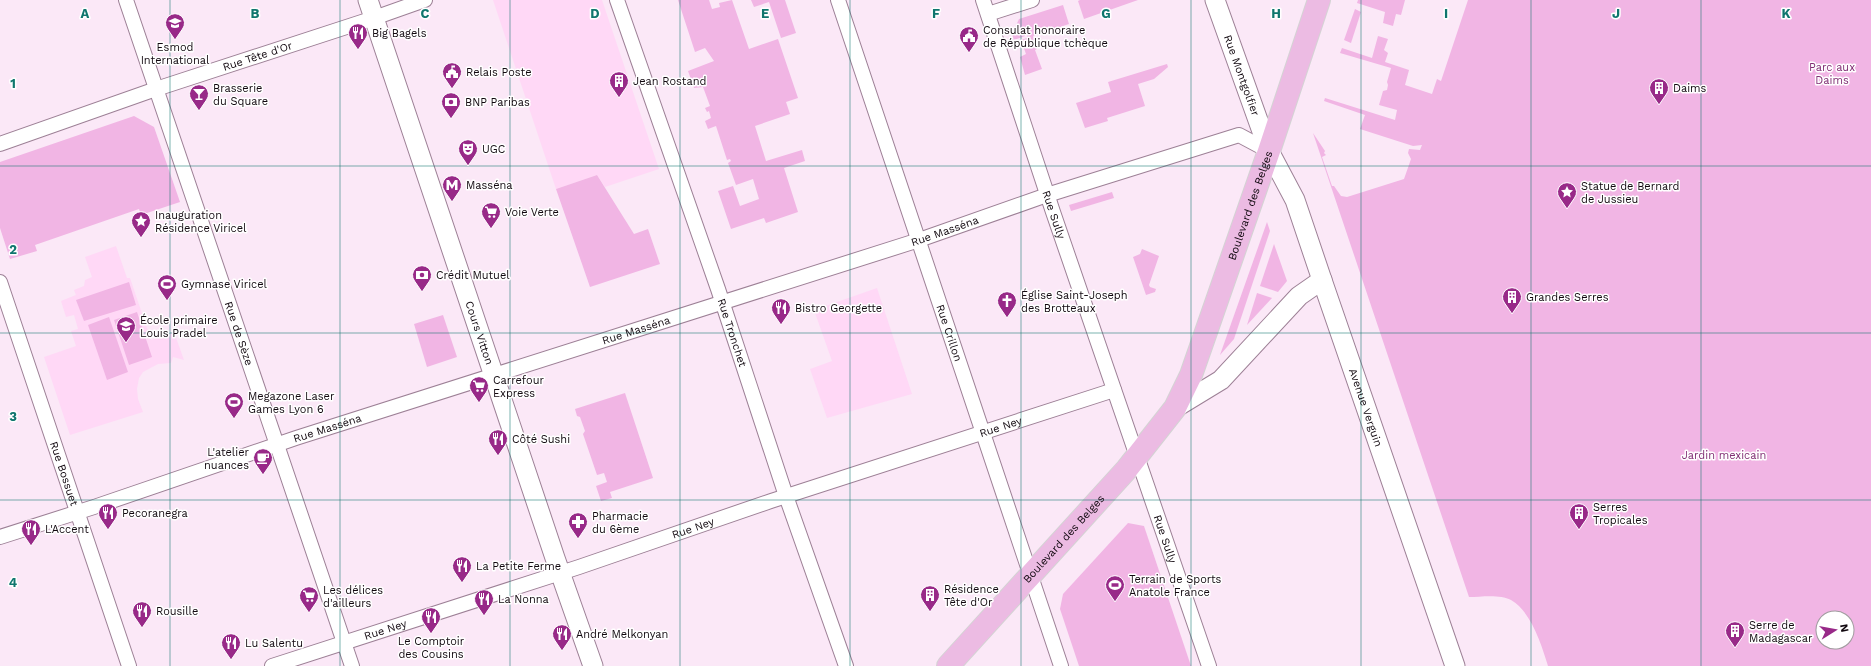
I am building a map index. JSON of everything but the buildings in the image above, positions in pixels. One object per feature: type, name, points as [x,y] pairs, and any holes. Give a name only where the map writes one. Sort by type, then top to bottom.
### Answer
[{"type":"main road","name":"Cours Vitton","points":[[368,0],[560,573],[593,666]]},
{"type":"main road","name":"Rue Montgolfier","points":[[1216,0],[1269,151]]},
{"type":"main road","name":"Boulevard des Belges","points":[[948,666],[1138,456],[1175,408],[1191,376],[1269,151],[1319,0]]},
{"type":"main road","name":"Avenue Verguin","points":[[1269,151],[1295,200],[1456,666]]},
{"type":"main road","name":"Boulevard des Belges","points":[[1175,408],[1221,380],[1299,296],[1322,280]]},
{"type":"street","name":"Rue de Sèze","points":[[126,0],[352,666]]},
{"type":"street","name":"Rue Tête d'Or","points":[[0,144],[156,89],[425,0]]},
{"type":"street","name":"Rue Tronchet","points":[[616,0],[722,302],[786,496],[846,666]]},
{"type":"street","name":"Rue Crillon","points":[[838,0],[1061,666]]},
{"type":"street","name":"Rue Sully","points":[[983,0],[1047,195],[1209,666]]},
{"type":"street","points":[[988,14],[1032,0]]},
{"type":"street","name":"Rue Masséna","points":[[0,537],[76,513],[276,444],[919,240],[1047,195],[1239,135],[1269,151]]},
{"type":"street","name":"Rue Bossuet","points":[[0,282],[76,513],[129,666]]},
{"type":"street","name":"Rue Ney","points":[[272,666],[560,573],[786,496],[1114,390]]},
{"type":"shaded area","points":[[493,0],[602,0],[659,169],[605,187],[597,175],[556,189]]},
{"type":"shaded area","name":"École primaire Louis Pradel","points":[[116,246],[127,278],[130,278],[151,340],[174,332],[184,360],[173,357],[171,363],[158,364],[143,372],[139,378],[137,389],[138,399],[143,412],[70,435],[44,357],[76,346],[71,331],[78,329],[74,315],[66,317],[61,301],[76,295],[74,290],[84,286],[85,280],[92,277],[85,257]]},
{"type":"shaded area","points":[[877,288],[912,394],[827,418],[810,369],[832,361],[814,310]]},
{"type":"green space","points":[[678,0],[709,0],[712,9],[720,7],[719,3],[732,0],[749,49],[778,39],[798,98],[786,102],[790,114],[755,126],[766,161],[802,150],[805,161],[784,168],[798,212],[766,223],[764,218],[731,229],[718,191],[733,186],[740,206],[759,199],[753,179],[736,185],[728,163],[731,161],[730,159],[727,160],[716,126],[708,129],[705,121],[711,118],[709,111],[707,112],[705,108],[710,106],[703,87],[694,88],[688,71],[714,61],[705,48],[695,52]]},
{"type":"green space","points":[[751,0],[785,0],[796,33],[781,38],[769,2],[754,7]]},
{"type":"green space","points":[[1080,0],[1138,0],[1084,19],[1078,1]]},
{"type":"green space","points":[[1358,0],[1405,0],[1401,15],[1396,14],[1393,26],[1383,23],[1385,12],[1357,3]]},
{"type":"green space","points":[[1468,0],[1871,0],[1871,666],[1548,666],[1535,630],[1530,620],[1518,605],[1507,598],[1501,597],[1469,597],[1313,133],[1325,151],[1324,153],[1326,155],[1322,157],[1332,186],[1334,186],[1341,196],[1347,197],[1404,179],[1411,159],[1408,153],[1409,149],[1420,150],[1422,145],[1413,146],[1360,129],[1365,115],[1324,101],[1325,98],[1395,120],[1397,110],[1379,105],[1383,91],[1387,90],[1387,82],[1391,68],[1340,53],[1342,48],[1372,58],[1378,36],[1388,39],[1384,50],[1388,53],[1385,62],[1409,70],[1405,85],[1432,94],[1437,79],[1441,81]]},
{"type":"green space","points":[[1063,5],[1069,24],[1033,36],[1037,49],[1035,50],[1042,69],[1025,75],[1020,57],[1026,54],[1021,40],[1027,38],[1028,33],[1024,29],[1020,29],[1021,32],[1025,33],[1025,36],[1014,40],[1012,34],[1019,19]]},
{"type":"green space","points":[[1355,9],[1361,12],[1351,43],[1344,40]]},
{"type":"green space","points":[[1167,64],[1168,67],[1154,79],[1138,84],[1145,106],[1107,118],[1108,121],[1085,128],[1076,103],[1111,92],[1108,82]]},
{"type":"green space","points":[[134,116],[154,127],[180,202],[141,215],[139,209],[35,245],[37,251],[10,259],[0,228],[0,162]]},
{"type":"green space","points":[[597,175],[634,234],[648,229],[660,264],[590,287],[556,189]]},
{"type":"green space","points":[[1112,192],[1114,198],[1071,211],[1069,205]]},
{"type":"green space","points":[[1267,222],[1270,231],[1234,339],[1220,355]]},
{"type":"green space","points":[[1274,244],[1287,281],[1278,292],[1260,286]]},
{"type":"green space","points":[[1142,249],[1159,256],[1149,285],[1150,287],[1156,289],[1155,292],[1146,295],[1133,257],[1140,254]]},
{"type":"green space","points":[[129,282],[136,305],[84,321],[76,300]]},
{"type":"green space","points":[[1257,293],[1272,298],[1247,325]]},
{"type":"green space","points":[[137,312],[152,357],[129,365],[114,320]]},
{"type":"green space","points":[[443,315],[457,357],[427,367],[414,324]]},
{"type":"green space","points":[[109,317],[128,372],[107,380],[88,325]]},
{"type":"green space","points":[[625,393],[653,478],[610,492],[612,498],[601,501],[596,486],[607,482],[604,473],[597,475],[583,434],[585,431],[580,417],[577,416],[575,409]]},
{"type":"green space","name":"Terrain de Sports Anatole France","points":[[1128,523],[1144,526],[1191,666],[1079,666],[1060,609],[1063,594]]},
{"type":"place","name":"Esmod International","points":[[175,40]]},
{"type":"place","name":"Big Bagels","points":[[358,50]]},
{"type":"place","name":"Consulat honoraire de République tchèque","points":[[969,53]]},
{"type":"place","name":"Relais Poste","points":[[452,89]]},
{"type":"place","name":"Jean Rostand","points":[[619,98]]},
{"type":"place","name":"Daims","points":[[1659,105]]},
{"type":"place","name":"Brasserie du Square","points":[[199,111]]},
{"type":"place","name":"BNP Paribas","points":[[451,119]]},
{"type":"place","name":"UGC","points":[[468,166]]},
{"type":"place","name":"Masséna","points":[[452,202]]},
{"type":"place","name":"Statue de Bernard de Jussieu","points":[[1567,209]]},
{"type":"place","name":"Voie Verte","points":[[491,229]]},
{"type":"place","name":"Inauguration Résidence Viricel","points":[[141,238]]},
{"type":"place","name":"Crédit Mutuel","points":[[422,292]]},
{"type":"place","name":"Gymnase Viricel","points":[[167,301]]},
{"type":"place","name":"Grandes Serres","points":[[1512,314]]},
{"type":"place","name":"Église Saint-Joseph des Brotteaux","points":[[1007,318]]},
{"type":"place","name":"Bistro Georgette","points":[[781,325]]},
{"type":"place","name":"École primaire Louis Pradel","points":[[126,343]]},
{"type":"place","name":"Carrefour Express","points":[[479,403]]},
{"type":"place","name":"Megazone Laser Games Lyon 6","points":[[234,419]]},
{"type":"place","name":"Côté Sushi","points":[[498,456]]},
{"type":"place","name":"L'atelier nuances","points":[[263,475]]},
{"type":"place","name":"Pecoranegra","points":[[108,530]]},
{"type":"place","name":"Serres Tropicales","points":[[1579,530]]},
{"type":"place","name":"Pharmacie du 6ème","points":[[578,539]]},
{"type":"place","name":"L'Accent","points":[[31,546]]},
{"type":"place","name":"La Petite Ferme","points":[[462,583]]},
{"type":"place","name":"Terrain de Sports Anatole France","points":[[1115,602]]},
{"type":"place","name":"Résidence Tête d'Or","points":[[930,612]]},
{"type":"place","name":"Les délices d'ailleurs","points":[[309,613]]},
{"type":"place","name":"La Nonna","points":[[484,616]]},
{"type":"place","name":"Rousille","points":[[142,628]]},
{"type":"place","name":"Le Comptoir des Cousins","points":[[431,634]]},
{"type":"place","name":"Serre de Madagascar","points":[[1735,648]]},
{"type":"place","name":"André Melkonyan","points":[[562,651]]},
{"type":"place","name":"Lu Salentu","points":[[231,660]]},
{"type":"park label","name":"Parc aux Daims","points":[[1832,73]]},
{"type":"park label","name":"Jardin mexicain","points":[[1724,455]]}]
